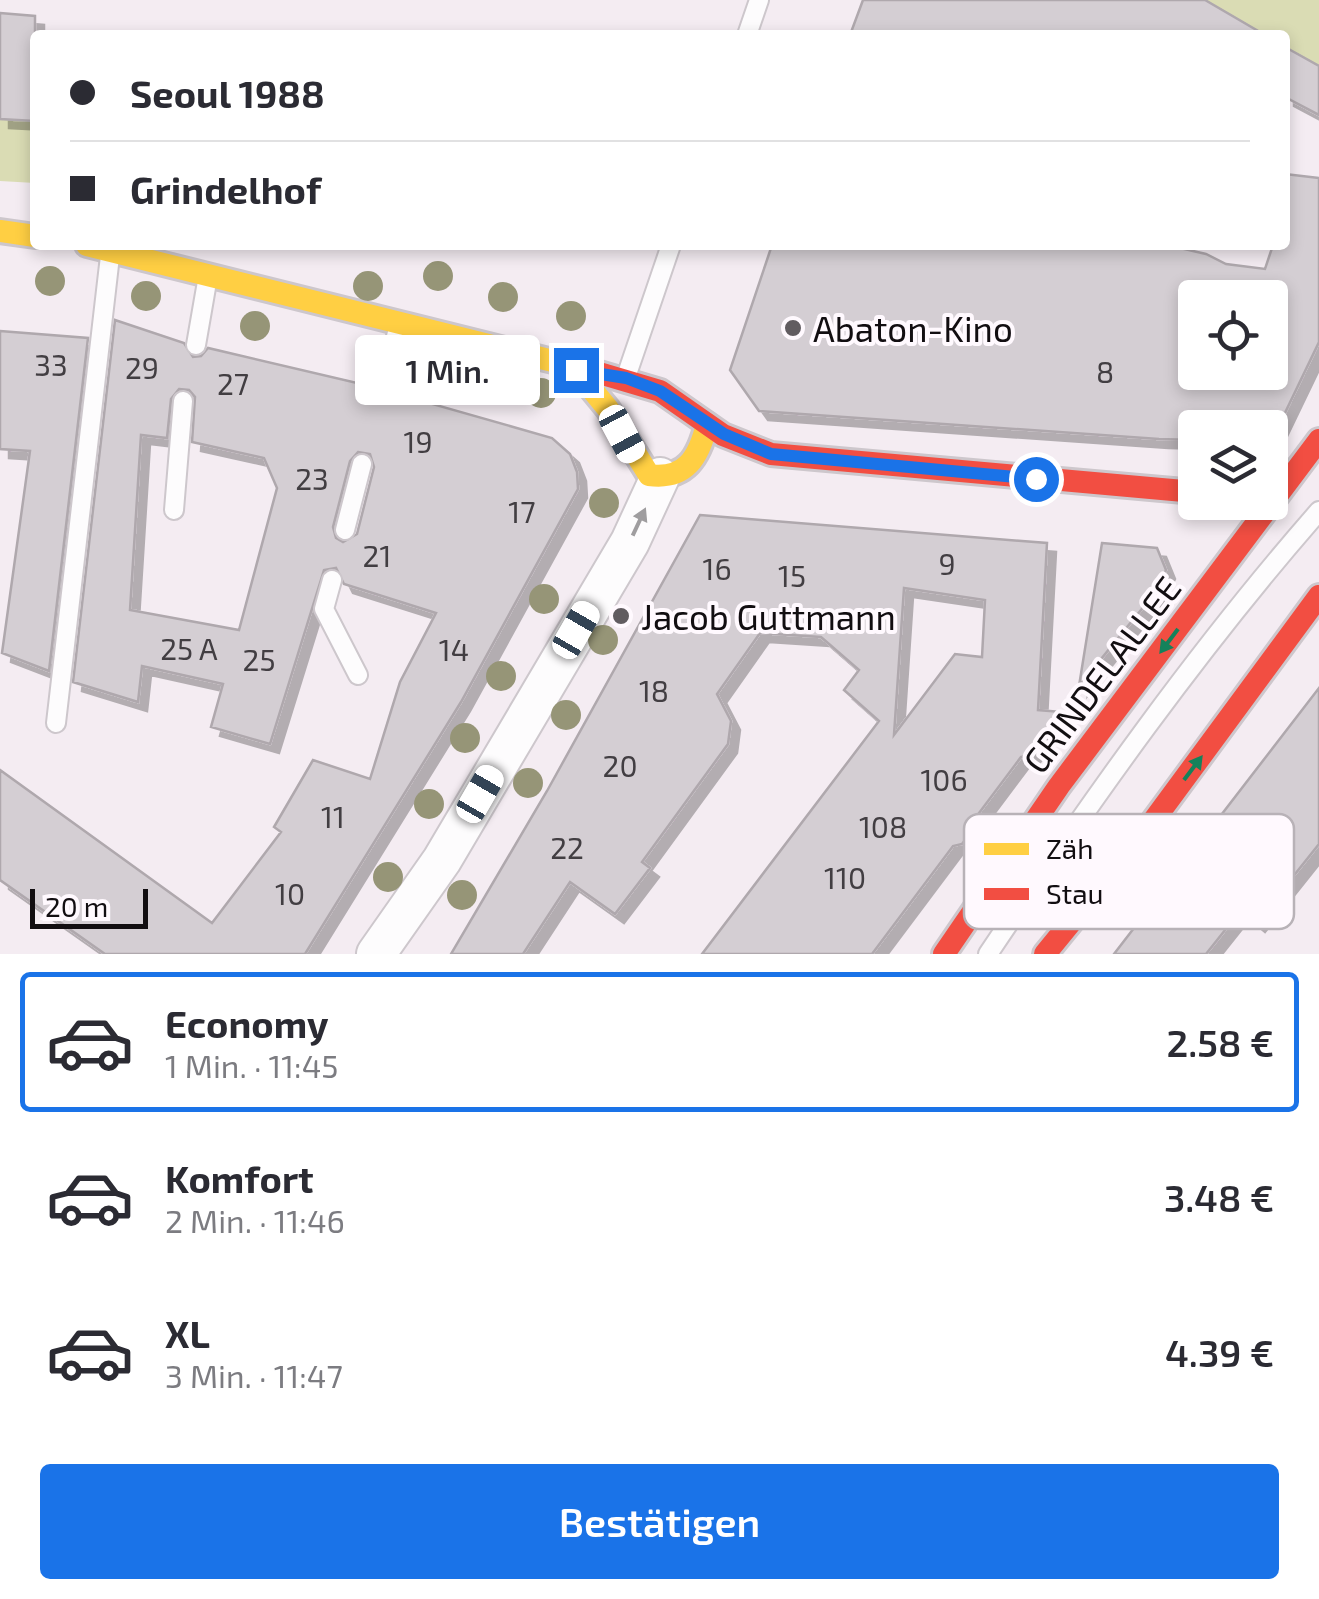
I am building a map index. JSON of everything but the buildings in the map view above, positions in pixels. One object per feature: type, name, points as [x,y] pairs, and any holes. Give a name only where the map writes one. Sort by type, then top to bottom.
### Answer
[{"type":"street","points":[[0,231],[30,235]]},
{"type":"street","points":[[111,250],[520,350],[576,370],[626,378],[660,391],[745,446],[802,460],[1178,491]]},
{"type":"street","points":[[576,370],[608,409],[642,469],[660,477]]},
{"type":"street","points":[[376,954],[442,860],[615,565],[660,477],[692,465],[703,445],[707,424]]},
{"type":"street","name":"GRINDELALLEE","points":[[1288,478],[1319,440]]},
{"type":"street","points":[[1288,490],[1319,488]]},
{"type":"street","name":"GRINDELALLEE","points":[[1040,814],[1256,520]]},
{"type":"street","points":[[1158,814],[1319,596]]},
{"type":"street","name":"GRINDELALLEE","points":[[944,954],[964,925]]},
{"type":"street","points":[[1044,954],[1065,929]]},
{"type":"lane","points":[[749,30],[759,0]]},
{"type":"lane","points":[[56,723],[111,250]]},
{"type":"lane","points":[[626,378],[670,250]]},
{"type":"lane","points":[[196,346],[208,276]]},
{"type":"lane","points":[[382,390],[401,320]]},
{"type":"lane","points":[[174,510],[183,400]]},
{"type":"lane","points":[[345,530],[362,464]]},
{"type":"lane","name":"GRINDELALLEE","points":[[1083,814],[1263,576],[1319,511]]},
{"type":"lane","points":[[332,580],[324,609],[358,674]]},
{"type":"lane","name":"GRINDELALLEE","points":[[988,954],[1005,929]]},
{"type":"green space","points":[[1202,0],[1319,0],[1319,66],[1290,50],[1290,30],[1256,30]]},
{"type":"green space","points":[[0,118],[30,120],[30,183],[0,181]]},
{"type":"traffic: slow","points":[[0,231],[30,235]]},
{"type":"traffic: slow","points":[[107,250],[589,370]]},
{"type":"traffic: slow","points":[[576,370],[608,409],[649,475],[673,474],[689,464],[700,447],[707,424]]},
{"type":"traffic: jam","points":[[589,370],[660,391],[723,435],[771,454],[1178,490]]},
{"type":"traffic: jam","points":[[1040,814],[1319,440]]},
{"type":"traffic: jam","points":[[1158,814],[1319,596]]},
{"type":"traffic: jam","points":[[944,954],[964,925]]},
{"type":"traffic: jam","points":[[1045,954],[1065,929]]},
{"type":"place","name":"Abaton-Kino","points":[[793,328]]},
{"type":"place","name":"Jacob Guttmann","points":[[621,616]]},
{"type":"route","points":[[576,370],[626,378],[660,391],[745,446],[771,454],[802,460],[1036,479]]}]
